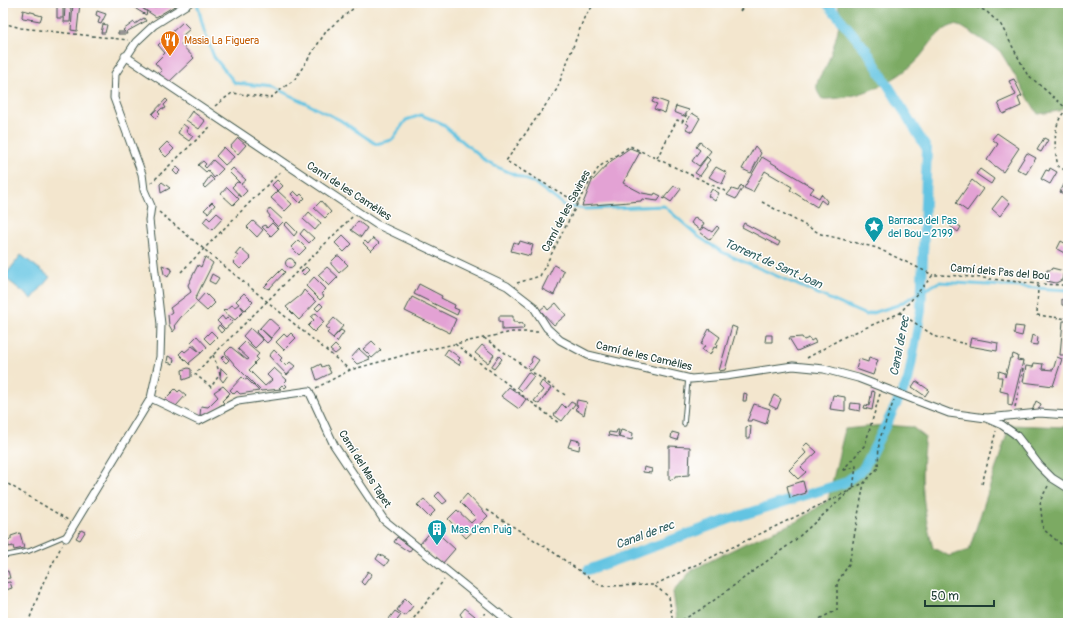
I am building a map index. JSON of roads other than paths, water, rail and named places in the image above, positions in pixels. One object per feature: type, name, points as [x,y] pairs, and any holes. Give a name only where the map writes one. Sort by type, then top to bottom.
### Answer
[{"type":"street","points":[[67,536],[151,398],[160,357],[161,324],[149,220],[151,206],[144,190],[142,174],[114,98],[115,74],[125,56],[136,42],[154,25],[184,4]]},
{"type":"street","name":"Camí de les Camèlies","points":[[125,56],[383,227],[507,286],[533,306],[547,328],[560,340],[588,355],[688,378],[726,376],[793,366],[824,369],[897,392],[949,413],[986,418],[998,423],[1016,434],[1039,465],[1052,478],[1068,488]]},
{"type":"street","name":"Camí del Mas Tapet","points":[[151,398],[199,421],[238,401],[309,391],[334,445],[384,520],[511,623]]},
{"type":"street","points":[[986,418],[1039,413],[1068,415]]},
{"type":"lane","points":[[684,424],[688,378]]},
{"type":"lane","points":[[3,556],[29,551],[67,536]]},
{"type":"water","points":[[21,255],[50,277],[32,299],[4,277]]},
{"type":"waterway","name":"Torrent de Sant Joan","points":[[197,3],[204,30],[214,57],[235,83],[273,87],[340,120],[376,144],[392,140],[406,120],[421,115],[441,123],[488,163],[536,184],[565,206],[585,209],[664,206],[699,237],[722,252],[866,315],[898,305],[939,282],[1068,290]]},
{"type":"waterway","name":"Canal de rec","points":[[588,570],[730,519],[844,483],[862,470],[908,381],[921,310],[927,149],[867,51],[827,3]]},
{"type":"place","name":"Masia La Figuera","points":[[170,57]]},
{"type":"place","name":"Barraca del Pas del Bou - 2199","points":[[874,243]]},
{"type":"place","name":"Mas d'en Puig","points":[[437,546]]}]
